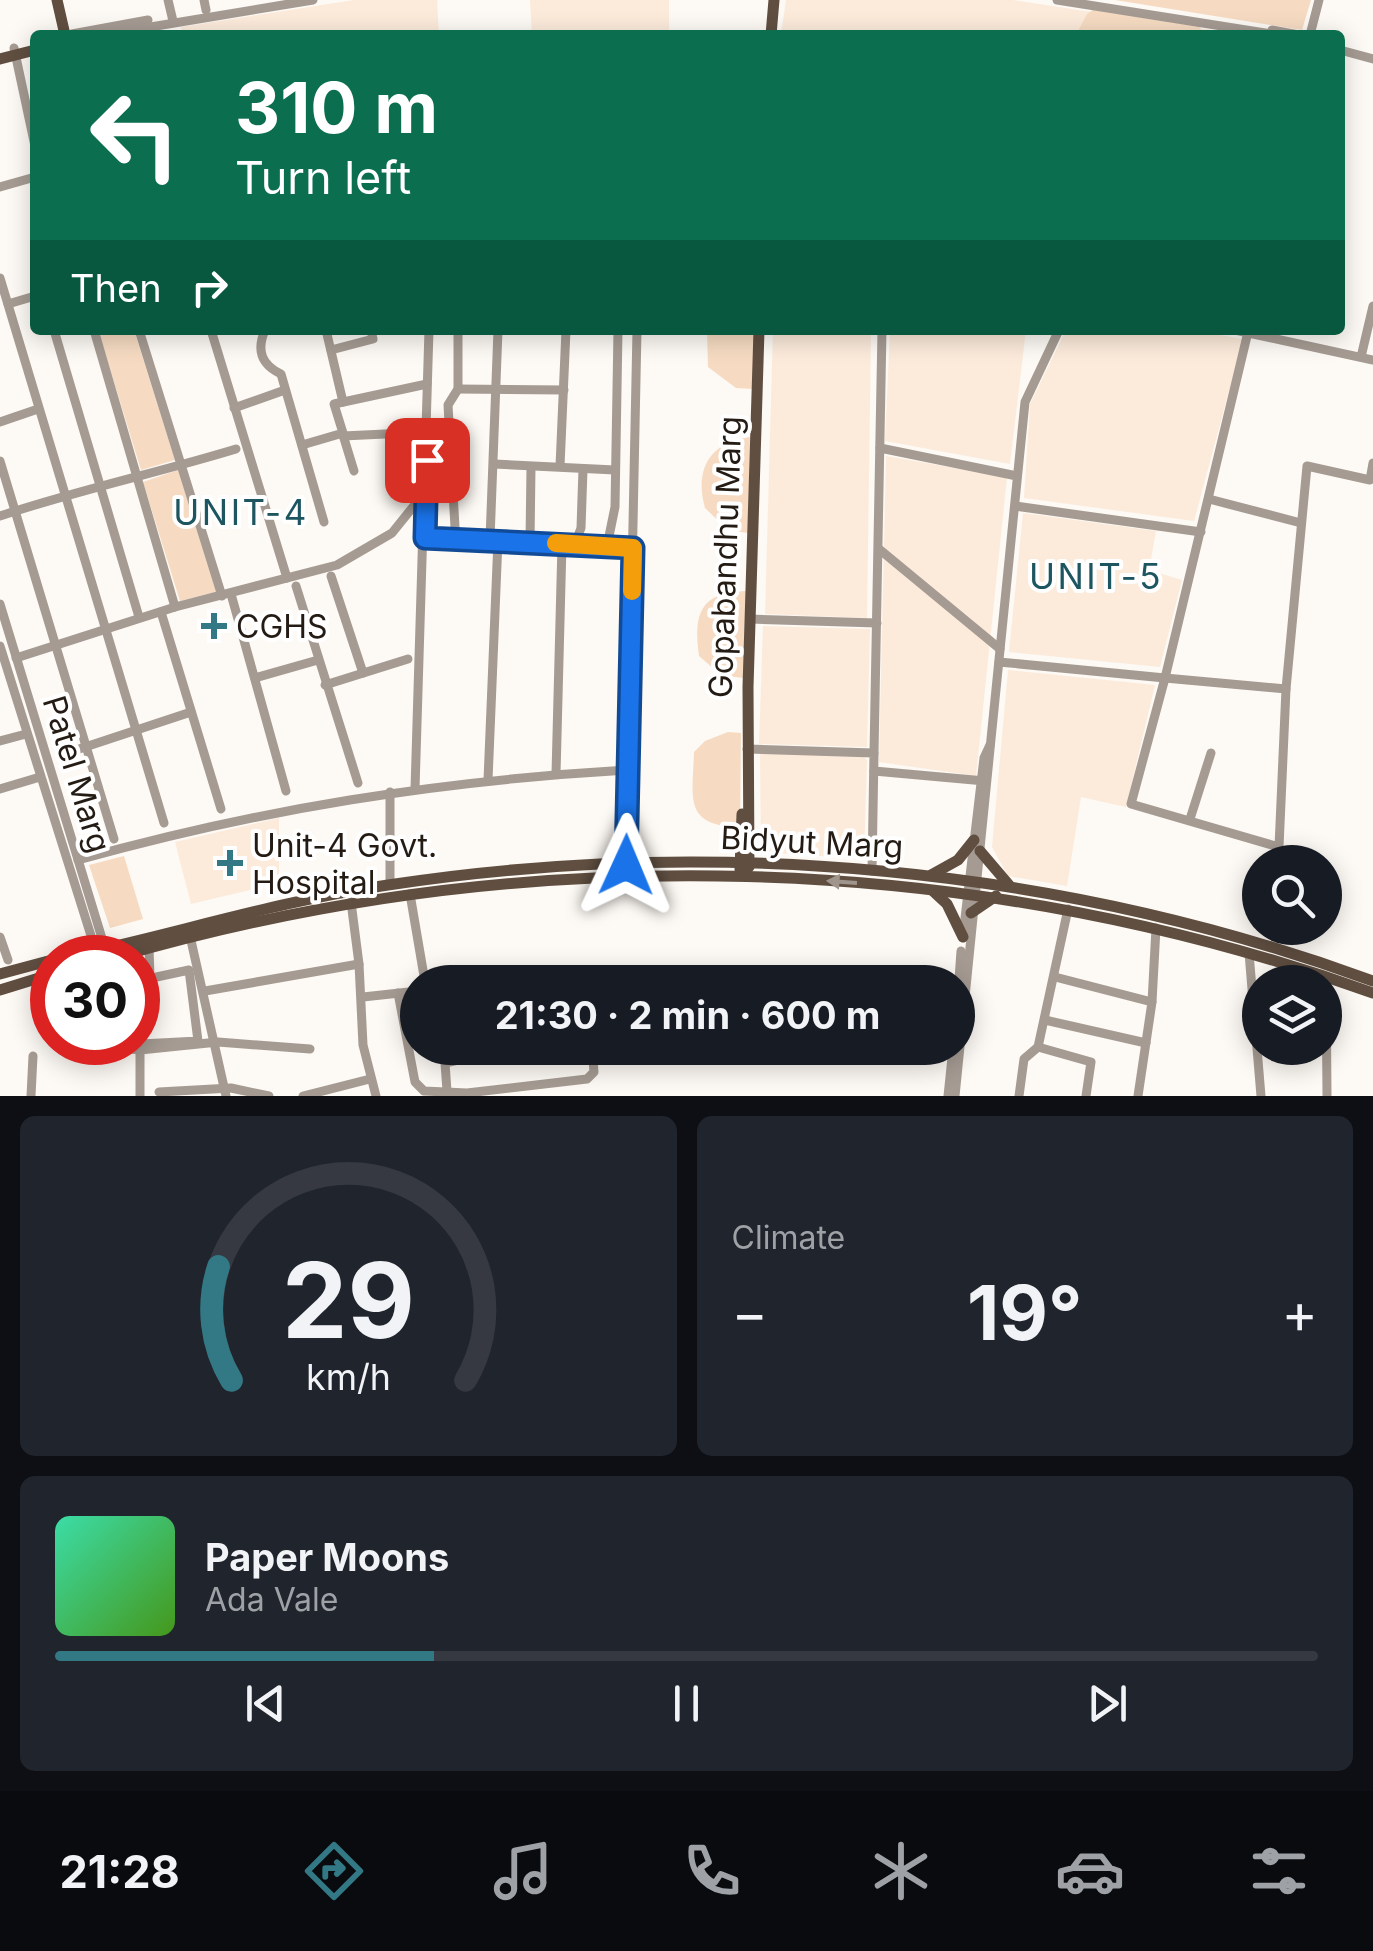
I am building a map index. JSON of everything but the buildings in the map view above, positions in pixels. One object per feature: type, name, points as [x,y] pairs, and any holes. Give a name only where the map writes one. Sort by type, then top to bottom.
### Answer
[{"type":"main road","points":[[61,0],[68,30]]},
{"type":"main road","points":[[771,30],[773,2]]},
{"type":"main road","points":[[0,55],[30,48]]},
{"type":"main road","name":"Gopabandhu Marg","points":[[745,870],[759,335]]},
{"type":"main road","points":[[962,937],[947,904],[929,883],[977,845],[994,873],[1011,887]]},
{"type":"main road","name":"Bidyut Marg","points":[[160,945],[293,911],[626,865],[1011,887],[1162,917],[1311,958],[1373,981]]},
{"type":"main road","name":"Bidyut Marg","points":[[160,938],[284,903],[390,884],[540,875],[745,870],[872,871],[929,883]]},
{"type":"main road","name":"Bidyut Marg","points":[[970,887],[996,896],[1156,928],[1287,965]]},
{"type":"main road","points":[[971,913],[996,896]]},
{"type":"main road","points":[[0,974],[30,966]]},
{"type":"main road","points":[[0,990],[30,981]]},
{"type":"main road","name":"Bidyut Marg","points":[[1342,982],[1373,993]]},
{"type":"street","points":[[168,0],[173,18]]},
{"type":"street","points":[[130,30],[205,5],[268,0]]},
{"type":"street","points":[[100,30],[313,0]]},
{"type":"street","points":[[1058,0],[1247,30]]},
{"type":"street","points":[[1092,0],[1269,30]]},
{"type":"street","points":[[1311,30],[1320,0]]},
{"type":"street","points":[[1345,48],[1373,56]]},
{"type":"street","points":[[15,51],[30,124]]},
{"type":"street","points":[[22,88],[30,86]]},
{"type":"street","points":[[0,186],[30,178]]},
{"type":"street","points":[[0,278],[164,823]]},
{"type":"street","points":[[8,304],[30,297]]},
{"type":"street","points":[[1361,357],[1373,306]]},
{"type":"street","points":[[0,331],[14,328]]},
{"type":"street","points":[[56,335],[139,618]]},
{"type":"street","points":[[95,335],[175,606]]},
{"type":"street","points":[[141,335],[255,678],[286,791]]},
{"type":"street","points":[[212,335],[287,578]]},
{"type":"street","points":[[264,335],[263,360],[281,374],[324,522]]},
{"type":"street","points":[[327,335],[343,402]]},
{"type":"street","points":[[330,350],[373,339],[372,335]]},
{"type":"street","points":[[414,790],[427,490],[429,335]]},
{"type":"street","points":[[455,527],[448,405],[458,389],[458,335]]},
{"type":"street","points":[[488,780],[498,335]]},
{"type":"street","points":[[560,466],[566,335]]},
{"type":"street","points":[[607,546],[608,528],[614,527],[618,335]]},
{"type":"street","points":[[626,865],[637,335]]},
{"type":"street","points":[[872,871],[882,335]]},
{"type":"street","points":[[960,965],[990,745],[1029,388],[1056,335]]},
{"type":"street","points":[[1247,335],[1132,804],[1279,847],[1286,689],[1307,466],[1370,480],[1373,463]]},
{"type":"street","points":[[1262,335],[1373,360]]},
{"type":"street","points":[[354,470],[334,404],[427,384]]},
{"type":"street","points":[[458,389],[564,390]]},
{"type":"street","points":[[234,408],[285,390]]},
{"type":"street","points":[[0,422],[38,409]]},
{"type":"street","points":[[302,445],[343,434],[427,432]]},
{"type":"street","points":[[880,448],[1017,476]]},
{"type":"street","points":[[0,516],[63,494],[102,490],[236,449]]},
{"type":"street","points":[[0,461],[114,839]]},
{"type":"street","points":[[494,464],[615,470]]},
{"type":"street","points":[[530,542],[532,467]]},
{"type":"street","points":[[576,544],[581,528],[583,469]]},
{"type":"street","points":[[16,658],[175,606],[287,578],[366,552],[392,533],[427,490]]},
{"type":"street","points":[[1209,499],[1301,524]]},
{"type":"street","points":[[1015,506],[1201,532]]},
{"type":"street","points":[[425,538],[633,548]]},
{"type":"street","points":[[556,774],[562,544]]},
{"type":"street","points":[[879,549],[1000,649]]},
{"type":"street","points":[[331,576],[363,673]]},
{"type":"street","points":[[296,586],[358,783]]},
{"type":"street","name":"Patel Marg","points":[[0,604],[16,658],[26,734],[97,935]]},
{"type":"street","points":[[161,612],[221,808]]},
{"type":"street","points":[[750,619],[877,622]]},
{"type":"street","name":"Patel Marg","points":[[0,646],[78,860],[99,935]]},
{"type":"street","points":[[325,685],[408,659]]},
{"type":"street","points":[[255,678],[318,660]]},
{"type":"street","points":[[999,662],[1286,689]]},
{"type":"street","points":[[0,696],[19,691]]},
{"type":"street","points":[[67,753],[192,712]]},
{"type":"street","points":[[0,742],[26,734]]},
{"type":"street","points":[[747,749],[874,752]]},
{"type":"street","points":[[1190,819],[1210,753]]},
{"type":"street","points":[[78,860],[291,807],[488,780],[628,770]]},
{"type":"street","points":[[874,771],[985,784]]},
{"type":"street","points":[[0,789],[40,777]]},
{"type":"street","points":[[390,792],[390,884]]},
{"type":"street","points":[[952,1096],[971,913],[970,887]]},
{"type":"street","points":[[410,894],[421,965]]},
{"type":"street","points":[[351,902],[363,997],[361,1034],[376,1096]]},
{"type":"street","points":[[1019,1096],[1024,1059],[1038,1048],[1068,909]]},
{"type":"street","points":[[1138,1096],[1152,1002],[1156,928]]},
{"type":"street","points":[[190,936],[218,1042],[226,1092]]},
{"type":"street","points":[[0,937],[8,960]]},
{"type":"street","points":[[1248,953],[1260,1096]]},
{"type":"street","points":[[204,991],[359,964]]},
{"type":"street","points":[[160,976],[188,970],[198,1041],[160,1041]]},
{"type":"street","points":[[1055,977],[1152,1002]]},
{"type":"street","points":[[363,997],[398,993],[417,1087],[467,1093],[587,1079],[594,1072],[593,1065]]},
{"type":"street","points":[[1045,1020],[1146,1043]]},
{"type":"street","points":[[160,1048],[218,1042],[310,1050]]},
{"type":"street","points":[[1038,1048],[1092,1062],[1086,1096]]},
{"type":"street","points":[[31,1096],[32,1065]]},
{"type":"street","points":[[140,1065],[140,1096]]},
{"type":"street","points":[[445,1065],[446,1091]]},
{"type":"street","points":[[952,1065],[952,1096]]},
{"type":"street","points":[[1327,1065],[1327,1096]]},
{"type":"street","points":[[303,1096],[370,1079]]},
{"type":"street","points":[[159,1092],[269,1096]]},
{"type":"shaded area","points":[[354,0],[437,0],[439,30],[182,30],[181,27]]},
{"type":"shaded area","points":[[530,0],[669,0],[669,30],[532,30]]},
{"type":"shaded area","points":[[786,0],[1013,0],[1211,30],[782,30]]},
{"type":"shaded area","points":[[1115,0],[1311,0],[1302,30]]},
{"type":"shaded area","points":[[1094,9],[1199,26],[1201,30],[1079,30]]},
{"type":"shaded area","points":[[100,335],[136,335],[175,460],[141,470]]},
{"type":"shaded area","points":[[707,335],[755,335],[753,389],[736,388],[708,367]]},
{"type":"shaded area","points":[[773,335],[871,335],[867,618],[765,614]]},
{"type":"shaded area","points":[[890,335],[1025,335],[1010,464],[885,441]]},
{"type":"shaded area","points":[[1064,335],[1219,335],[1243,339],[1194,521],[1024,498],[1030,404]]},
{"type":"shaded area","points":[[750,437],[748,533],[728,530],[705,508],[702,481],[715,451]]},
{"type":"shaded area","points":[[886,456],[1007,477],[976,776],[879,762]]},
{"type":"shaded area","points":[[181,469],[219,591],[180,601],[143,482]]},
{"type":"shaded area","points":[[1023,513],[1156,531],[1149,570],[1182,580],[1160,667],[1009,652]]},
{"type":"shaded area","points":[[746,591],[743,678],[721,675],[699,656],[699,617],[709,601],[718,596]]},
{"type":"shaded area","points":[[763,626],[870,629],[867,747],[759,744]]},
{"type":"shaded area","points":[[1008,670],[1155,685],[1126,807],[1081,797],[1067,886],[1008,876],[992,847]]},
{"type":"shaded area","points":[[728,732],[741,733],[740,827],[708,821],[700,815],[693,795],[694,752],[705,741]]},
{"type":"shaded area","points":[[760,752],[862,755],[867,760],[864,859],[761,852]]},
{"type":"shaded area","name":"Unit-4 Govt. Hospital","points":[[279,818],[279,883],[191,904],[175,842]]},
{"type":"shaded area","points":[[124,856],[143,919],[110,928],[89,865]]},
{"type":"slow traffic","points":[[556,543],[633,548],[632,591]]},
{"type":"place","name":"CGHS","points":[[214,626]]},
{"type":"place","name":"Unit-4 Govt. Hospital","points":[[230,863]]},
{"type":"district","name":"UNIT-4","points":[[241,512]]},
{"type":"district","name":"UNIT-5","points":[[1096,576]]},
{"type":"route","points":[[427,460],[425,538],[633,548],[626,865]]}]
